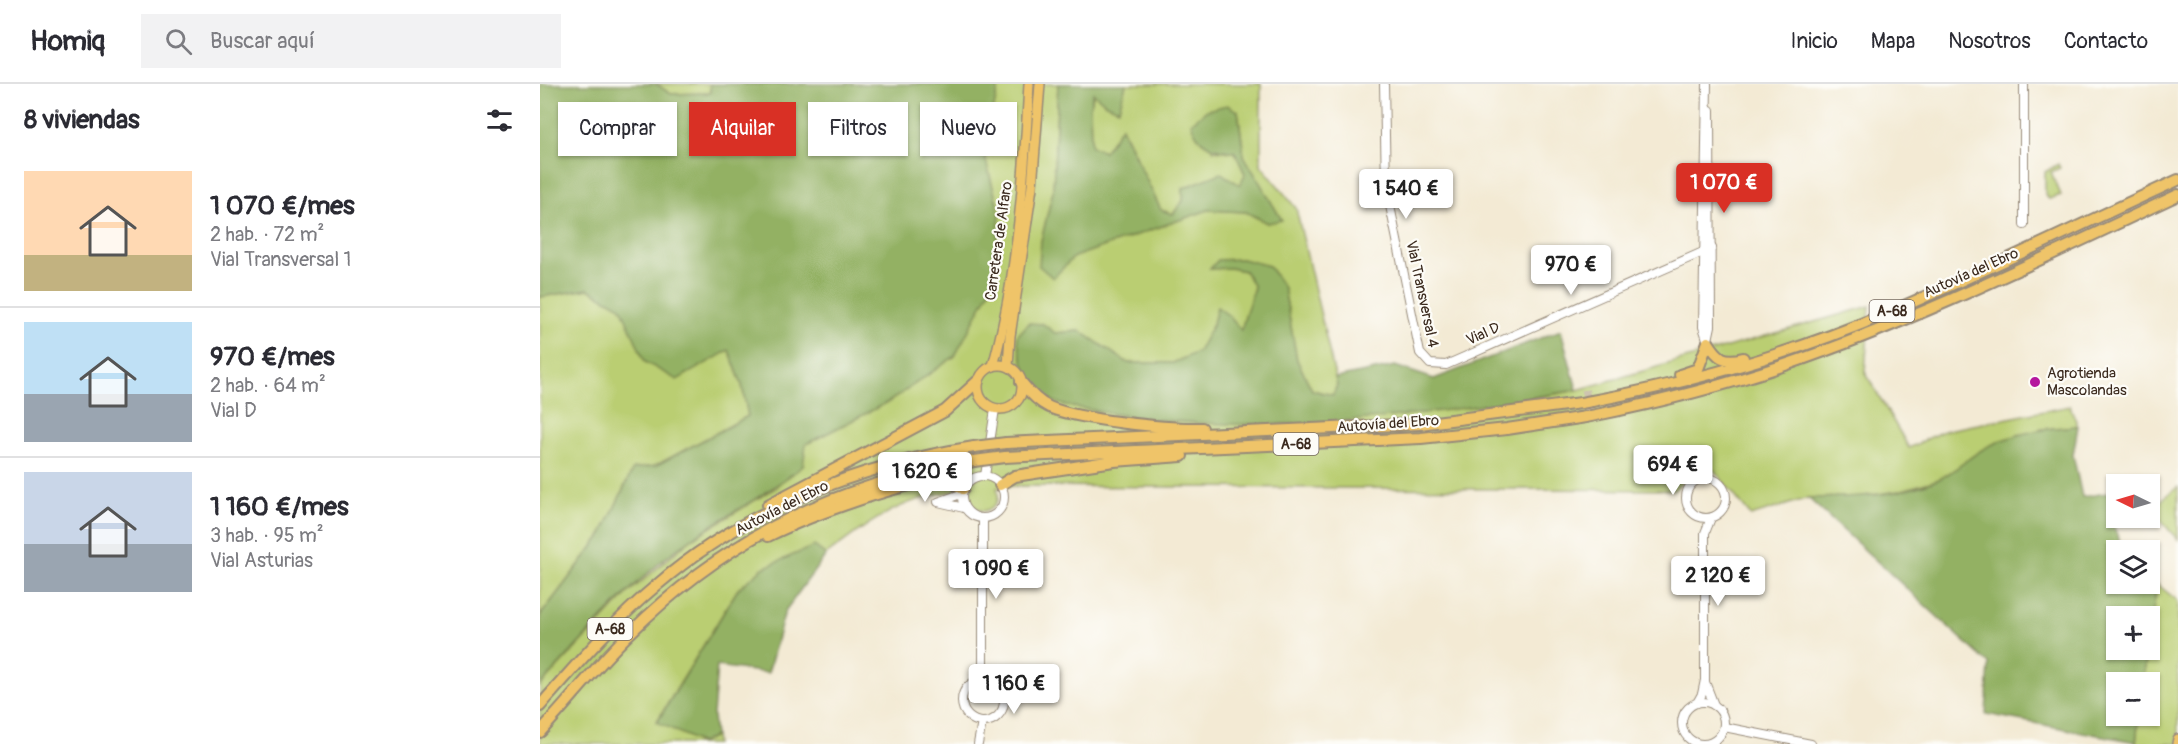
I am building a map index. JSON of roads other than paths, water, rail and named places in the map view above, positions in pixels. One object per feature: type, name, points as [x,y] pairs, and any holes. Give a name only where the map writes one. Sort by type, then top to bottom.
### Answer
[{"type":"highway","name":"Autovía del Ebro","points":[[540,706],[615,623],[689,559],[775,508],[834,483],[900,462],[1006,442],[1448,422],[1587,402],[1647,390],[1712,374],[1867,321],[2178,180]]},
{"type":"highway","name":"Autovía del Ebro","points":[[540,732],[629,633],[685,584],[752,538],[813,507],[899,476],[1005,457],[1421,438],[1507,429],[1591,416],[1715,388],[1850,342],[1936,306],[2178,195]]},
{"type":"highway","points":[[1850,342],[1879,336],[1910,325],[2178,203]]},
{"type":"highway","points":[[1708,342],[1719,358],[1733,360],[1845,322],[1867,321]]},
{"type":"highway","points":[[1587,402],[1613,391],[1688,374],[1698,369],[1708,342]]},
{"type":"highway","points":[[689,559],[714,537],[781,497],[945,411],[978,381]]},
{"type":"highway","points":[[1022,382],[1048,406],[1060,410],[1167,426],[1233,428],[1253,432]]},
{"type":"highway","points":[[1000,485],[1015,476],[1114,461],[1260,446]]},
{"type":"highway","points":[[685,584],[777,532],[847,505],[928,482],[950,482],[962,492]]},
{"type":"main road","name":"Carretera de Alfaro","points":[[993,366],[1001,336],[1023,187],[1029,84]]},
{"type":"main road","name":"Carretera de Alfaro","points":[[1008,366],[1010,336],[1032,186],[1040,84]]},
{"type":"main road","points":[[1008,366],[1019,375],[1022,382],[1017,401],[1012,406],[995,409],[982,400],[977,389],[978,381],[987,368],[1008,366]]},
{"type":"main road","points":[[2177,744],[2178,739]]},
{"type":"street","name":"Vial Transversal 4","points":[[1384,84],[1386,186],[1420,353],[1430,364]]},
{"type":"street","points":[[1708,84],[1708,250],[1704,327],[1708,342]]},
{"type":"street","points":[[2024,84],[2024,225]]},
{"type":"street","name":"Vial D","points":[[1430,364],[1446,364],[1708,250]]},
{"type":"street","points":[[985,476],[995,409]]},
{"type":"street","points":[[985,476],[1000,485],[1004,498],[1002,506],[994,516],[983,519],[975,518],[964,508],[938,502],[962,492],[971,479],[985,476]]},
{"type":"street","points":[[1697,517],[1710,518],[1720,514],[1727,500],[1722,484],[1708,477],[1693,483],[1686,497],[1691,512],[1697,517],[1705,533]]},
{"type":"street","points":[[962,492],[964,508]]},
{"type":"street","points":[[1705,680],[1714,705],[1722,713],[1724,727],[1715,740],[1708,743],[1692,740],[1686,735],[1683,720],[1685,712],[1697,703],[1702,694],[1705,680],[1705,533],[1710,518]]},
{"type":"street","points":[[983,519],[983,680]]},
{"type":"street","points":[[983,680],[998,686],[1004,701],[997,717],[982,722],[967,716],[961,700],[968,686],[983,680]]},
{"type":"street","points":[[1697,703],[1714,705]]},
{"type":"street","points":[[978,744],[982,722]]},
{"type":"street","points":[[1724,727],[1811,744]]},
{"type":"tunnel","points":[[1585,390],[1592,424]]},
{"type":"place","name":"Agrotienda Mascolandas","points":[[2035,382]]}]
